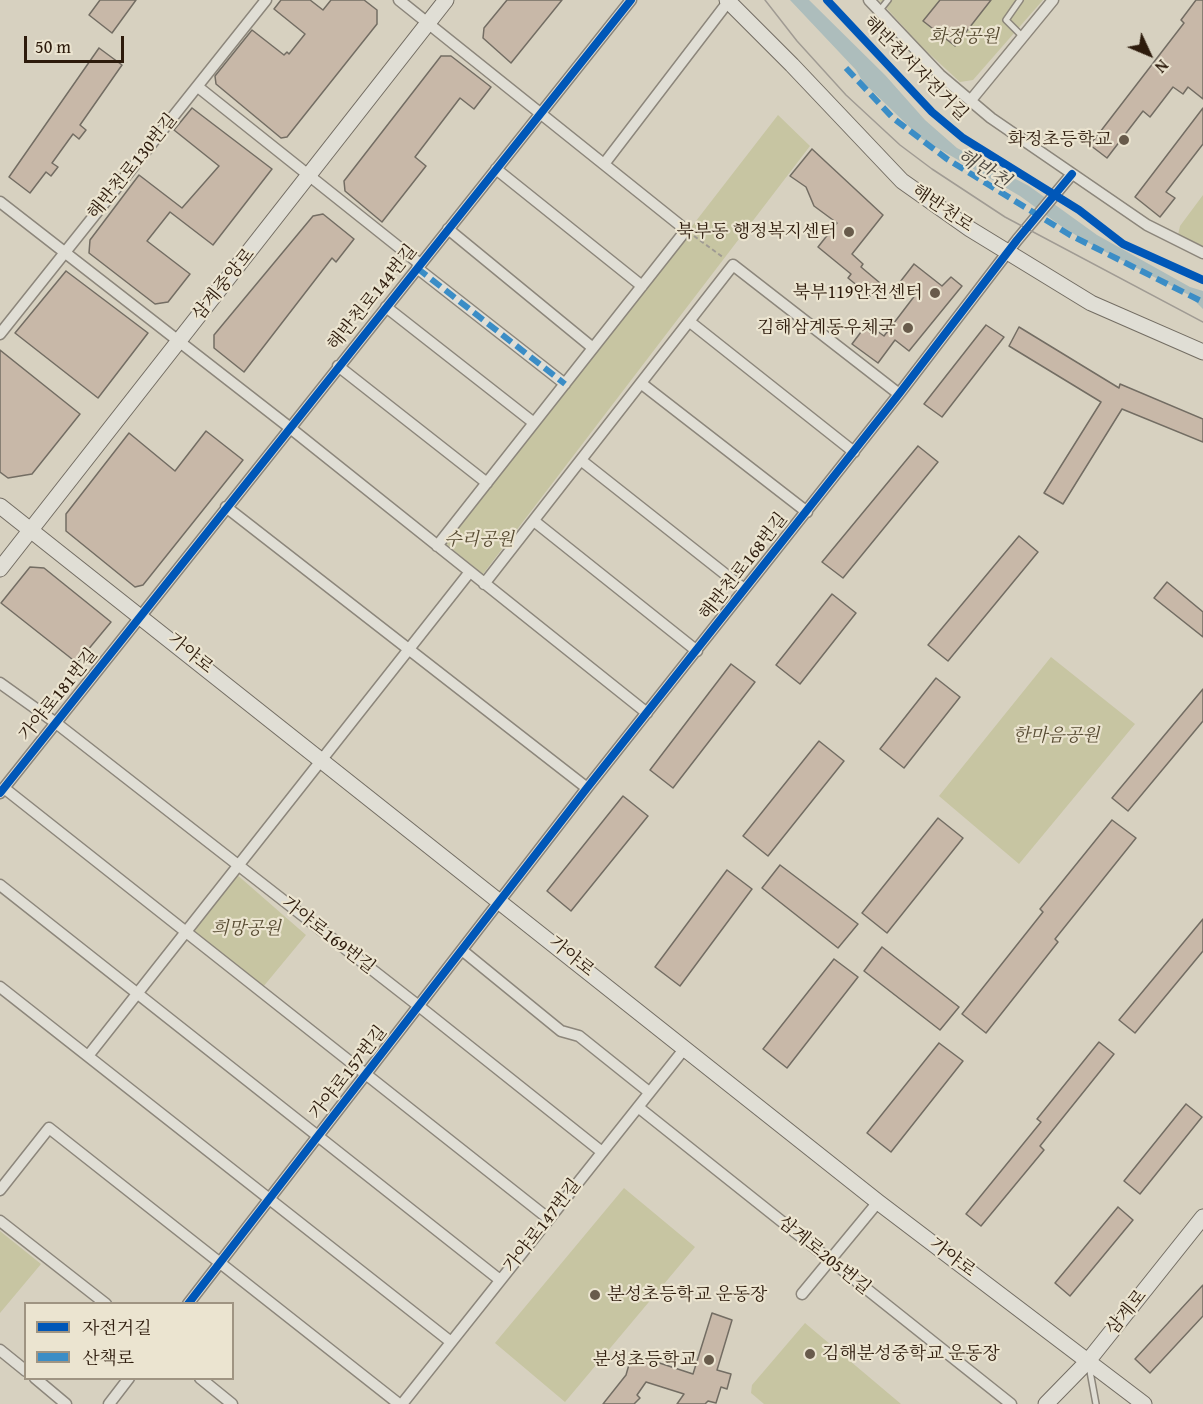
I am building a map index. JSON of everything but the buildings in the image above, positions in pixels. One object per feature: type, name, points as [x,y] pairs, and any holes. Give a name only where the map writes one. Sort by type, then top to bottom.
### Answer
[{"type":"main road","name":"삼계중앙로","points":[[0,569],[446,0]]},
{"type":"main road","name":"해반천로","points":[[728,1],[902,181],[970,229],[1013,245],[1091,303],[1203,352]]},
{"type":"main road","name":"가야로","points":[[0,506],[142,616],[878,1202],[1144,1404]]},
{"type":"main road","name":"삼계로","points":[[1046,1404],[1088,1361],[1203,1217]]},
{"type":"street","name":"해반천로130번길","points":[[1,330],[266,0]]},
{"type":"street","points":[[399,0],[686,230],[437,546]]},
{"type":"street","name":"해반천로144번길","points":[[142,616],[289,427],[631,0]]},
{"type":"street","points":[[869,0],[940,75],[991,118],[1147,225],[1203,253]]},
{"type":"street","points":[[971,100],[1053,0]]},
{"type":"street","name":"해반천로","points":[[604,164],[728,1]]},
{"type":"street","points":[[198,87],[418,266]]},
{"type":"street","points":[[496,169],[642,286]]},
{"type":"street","name":"해반천로168번길","points":[[502,902],[587,788],[807,512],[1013,245],[1072,174]]},
{"type":"street","points":[[0,202],[289,427],[647,713]]},
{"type":"street","points":[[448,229],[593,348]]},
{"type":"street","points":[[484,584],[733,265],[899,394]]},
{"type":"street","name":"해반천로144번길","points":[[418,266],[565,384]]},
{"type":"street","name":"해반천로144번길","points":[[386,307],[534,423]]},
{"type":"street","points":[[690,322],[854,452]]},
{"type":"street","name":"해반천로144번길","points":[[338,366],[487,483]]},
{"type":"street","name":"해반천로168번길","points":[[642,384],[807,512]]},
{"type":"street","name":"해반천로168번길","points":[[582,461],[744,589]]},
{"type":"street","points":[[226,507],[587,788]]},
{"type":"street","points":[[534,521],[697,651]]},
{"type":"street","points":[[88,1056],[140,993],[237,865],[323,760],[469,573]]},
{"type":"street","name":"가야로181번길","points":[[142,616],[2,790],[187,932]]},
{"type":"street","points":[[0,683],[56,723]]},
{"type":"street","name":"가야로181번길","points":[[56,723],[237,865]]},
{"type":"street","name":"가야로169번길","points":[[237,865],[420,1007]]},
{"type":"street","points":[[0,885],[320,1135]]},
{"type":"street","name":"가야로157번길","points":[[190,1302],[502,902]]},
{"type":"street","points":[[187,932],[367,1075]]},
{"type":"street","points":[[464,951],[561,1031],[579,1036],[649,1092]]},
{"type":"street","points":[[0,987],[451,1342]]},
{"type":"street","points":[[420,1007],[602,1152]]},
{"type":"street","name":"가야로147번길","points":[[401,1404],[685,1048]]},
{"type":"street","name":"가야로157번길","points":[[367,1075],[549,1219]]},
{"type":"street","name":"삼계로205번길","points":[[638,1107],[1011,1404]]},
{"type":"street","points":[[0,1190],[49,1128],[401,1404]]},
{"type":"street","name":"가야로157번길","points":[[320,1135],[500,1280]]},
{"type":"street","points":[[802,1294],[878,1202]]},
{"type":"street","points":[[0,1221],[103,1302]]},
{"type":"street","points":[[0,1350],[24,1369]]},
{"type":"street","points":[[37,1380],[66,1404]]},
{"type":"street","points":[[108,1404],[127,1380]]},
{"type":"street","points":[[202,1380],[232,1404]]},
{"type":"lane","points":[[880,11],[888,0]]},
{"type":"lane","points":[[1020,0],[1006,20],[1023,37]]},
{"type":"lane","points":[[1088,1361],[1095,1404]]},
{"type":"path","points":[[686,230],[733,265]]},
{"type":"green space","name":"화정공원","points":[[879,0],[1043,0],[973,80],[960,82],[922,47]]},
{"type":"green space","name":"수리공원","points":[[778,115],[810,146],[483,574],[446,544]]},
{"type":"green space","points":[[1203,195],[1203,246],[1178,235],[1180,226]]},
{"type":"green space","name":"한마음공원","points":[[1051,657],[1135,724],[1019,864],[939,796]]},
{"type":"green space","name":"희망공원","points":[[235,873],[306,935],[263,987],[192,930]]},
{"type":"green space","name":"분성초등학교 운동장","points":[[624,1188],[695,1247],[565,1402],[495,1343]]},
{"type":"green space","points":[[0,1231],[41,1264],[0,1313]]},
{"type":"green space","name":"김해분성중학교 운동장","points":[[805,1323],[901,1404],[764,1404],[751,1393],[752,1385]]},
{"type":"water","name":"해반천","points":[[790,0],[809,0],[885,75],[925,120],[957,148],[1029,186],[1097,235],[1190,287],[1203,291],[1203,309],[1189,295],[1092,245],[1020,196],[922,139],[863,82],[856,70]]},
{"type":"tram line","points":[[765,0],[797,41],[846,95],[900,145],[932,169],[1005,217],[1203,322]]},
{"type":"marked path","points":[[846,68],[893,118],[947,159],[1070,235],[1203,302]]},
{"type":"marked path","points":[[417,268],[565,384]]},
{"type":"cycle path","points":[[0,793],[631,0]]},
{"type":"cycle path","name":"해반천서자전거길","points":[[827,0],[932,112],[963,138],[1079,210],[1123,244],[1203,280]]},
{"type":"cycle path","points":[[190,1302],[587,788],[899,394],[1017,240],[1072,174]]},
{"type":"place","name":"화정초등학교","points":[[1124,140]]},
{"type":"place","name":"북부동 행정복지센터","points":[[849,232]]},
{"type":"place","name":"북부119안전센터","points":[[935,293]]},
{"type":"place","name":"김해삼계동우체국","points":[[908,328]]},
{"type":"place","name":"분성초등학교 운동장","points":[[595,1295]]},
{"type":"place","name":"김해분성중학교 운동장","points":[[810,1354]]},
{"type":"place","name":"분성초등학교","points":[[709,1360]]}]
